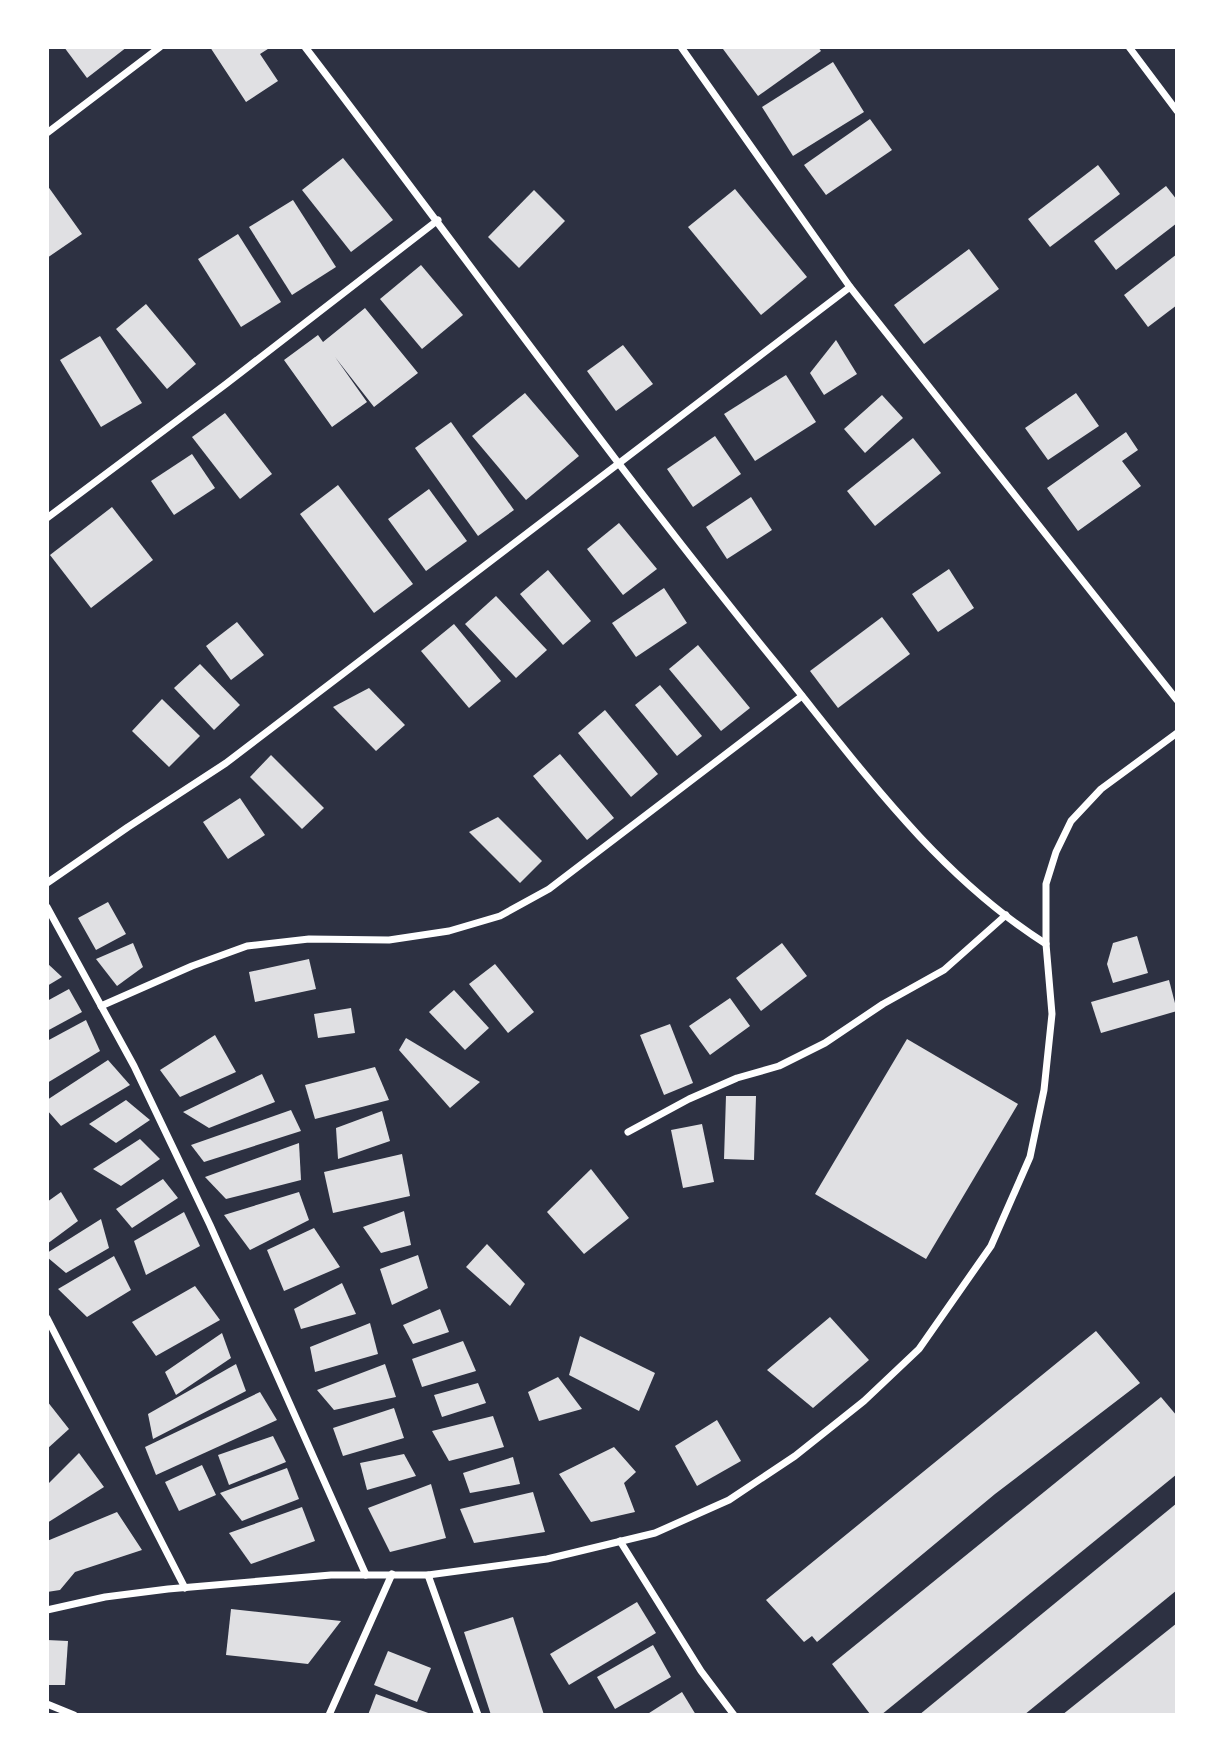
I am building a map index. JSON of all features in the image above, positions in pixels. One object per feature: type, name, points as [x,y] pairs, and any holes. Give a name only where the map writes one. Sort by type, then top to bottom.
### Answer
[{"type":"street","points":[[47,134],[160,47]]},
{"type":"street","points":[[305,47],[688,555],[902,818],[957,877],[1046,944]]},
{"type":"street","points":[[681,47],[850,287],[1177,700]]},
{"type":"street","points":[[1129,47],[1177,111]]},
{"type":"street","points":[[47,518],[438,220]]},
{"type":"street","points":[[47,883],[226,763],[850,287]]},
{"type":"street","points":[[102,1006],[192,966],[247,946],[309,939],[389,940],[449,931],[500,916],[549,888],[802,696]]},
{"type":"street","points":[[47,1610],[105,1597],[185,1588],[331,1575],[428,1575],[547,1559],[655,1533],[729,1500],[805,1448],[864,1401],[919,1349],[991,1246],[1030,1157],[1044,1090],[1052,1014],[1046,944],[1046,884],[1056,852],[1071,821],[1101,789],[1177,733]]},
{"type":"street","points":[[47,907],[134,1066],[210,1225],[366,1575]]},
{"type":"street","points":[[628,1132],[689,1099],[737,1078],[779,1066],[825,1043],[883,1004],[944,970],[1006,915]]},
{"type":"street","points":[[47,1318],[185,1588]]},
{"type":"street","points":[[620,1541],[701,1671],[734,1715]]},
{"type":"street","points":[[329,1715],[392,1574]]},
{"type":"street","points":[[428,1575],[478,1715]]},
{"type":"street","points":[[47,1704],[74,1715]]},
{"type":"building","points":[[64,47],[127,47],[87,78]]},
{"type":"building","points":[[210,47],[271,47],[260,54],[278,81],[246,102]]},
{"type":"building","points":[[818,47],[821,51],[758,96],[723,49]]},
{"type":"building","points":[[833,62],[864,112],[793,156],[762,107]]},
{"type":"building","points":[[870,119],[892,150],[826,195],[804,165]]},
{"type":"building","points":[[343,158],[393,220],[351,252],[302,190]]},
{"type":"building","points":[[1098,165],[1120,194],[1050,247],[1028,219]]},
{"type":"building","points":[[47,185],[82,234],[47,258]]},
{"type":"building","points":[[1166,186],[1177,200],[1177,223],[1116,270],[1094,241]]},
{"type":"building","points":[[735,189],[807,277],[761,315],[688,227]]},
{"type":"building","points":[[534,190],[565,221],[519,268],[488,237]]},
{"type":"building","points":[[293,200],[336,267],[292,295],[249,227]]},
{"type":"building","points":[[238,234],[281,302],[241,327],[198,259]]},
{"type":"building","points":[[969,249],[999,289],[924,344],[894,305]]},
{"type":"building","points":[[1177,254],[1177,305],[1148,327],[1124,295]]},
{"type":"building","points":[[421,265],[463,315],[422,349],[380,299]]},
{"type":"building","points":[[146,304],[196,364],[167,389],[116,329]]},
{"type":"building","points":[[365,308],[418,373],[374,407],[335,357],[367,402],[332,427],[284,360],[318,335],[323,342]]},
{"type":"building","points":[[100,336],[142,403],[101,427],[60,360]]},
{"type":"building","points":[[836,340],[857,374],[824,395],[810,373]]},
{"type":"building","points":[[623,345],[653,384],[616,411],[587,371]]},
{"type":"building","points":[[786,375],[816,422],[755,461],[724,414]]},
{"type":"building","points":[[525,393],[579,456],[526,500],[472,436]]},
{"type":"building","points":[[1076,393],[1099,426],[1048,460],[1025,428]]},
{"type":"building","points":[[882,395],[903,418],[865,453],[844,429]]},
{"type":"building","points":[[225,413],[272,474],[240,499],[192,437]]},
{"type":"building","points":[[451,422],[514,510],[478,536],[415,448]]},
{"type":"building","points":[[1126,432],[1138,450],[1122,461],[1141,486],[1078,531],[1047,488]]},
{"type":"building","points":[[715,436],[741,474],[693,507],[667,469]]},
{"type":"building","points":[[913,438],[941,473],[875,526],[847,491]]},
{"type":"building","points":[[192,454],[215,488],[174,515],[151,481]]},
{"type":"building","points":[[338,485],[413,584],[374,613],[300,514]]},
{"type":"building","points":[[429,489],[467,541],[426,571],[388,519]]},
{"type":"building","points":[[751,497],[772,530],[727,559],[706,527]]},
{"type":"building","points":[[112,507],[153,560],[91,608],[50,555]]},
{"type":"building","points":[[619,523],[657,569],[623,595],[587,549]]},
{"type":"building","points":[[949,569],[974,608],[938,632],[912,594]]},
{"type":"building","points":[[548,570],[591,621],[563,645],[520,594]]},
{"type":"building","points":[[664,588],[687,623],[636,657],[612,623]]},
{"type":"building","points":[[496,596],[547,650],[516,678],[465,624]]},
{"type":"building","points":[[882,617],[910,654],[838,708],[810,671]]},
{"type":"building","points":[[237,622],[264,655],[231,680],[206,646]]},
{"type":"building","points":[[454,624],[501,681],[469,708],[421,651]]},
{"type":"building","points":[[698,645],[750,708],[721,731],[669,669]]},
{"type":"building","points":[[200,664],[240,705],[214,730],[174,688]]},
{"type":"building","points":[[660,685],[702,736],[677,756],[635,705]]},
{"type":"building","points":[[369,688],[405,725],[376,751],[333,707]]},
{"type":"building","points":[[162,699],[200,736],[169,767],[132,731]]},
{"type":"building","points":[[605,710],[658,774],[631,797],[578,733]]},
{"type":"building","points":[[560,754],[614,818],[587,840],[533,776]]},
{"type":"building","points":[[271,755],[324,808],[302,829],[250,777]]},
{"type":"building","points":[[240,798],[265,835],[228,859],[203,822]]},
{"type":"building","points":[[498,817],[542,861],[520,883],[469,832]]},
{"type":"building","points":[[108,902],[126,934],[96,950],[78,918]]},
{"type":"building","points":[[1137,936],[1148,973],[1113,983],[1107,964],[1113,943]]},
{"type":"building","points":[[133,943],[143,967],[117,986],[96,959]]},
{"type":"building","points":[[782,943],[807,976],[761,1011],[736,978]]},
{"type":"building","points":[[309,959],[316,989],[255,1002],[249,972]]},
{"type":"building","points":[[47,963],[62,977],[47,986]]},
{"type":"building","points":[[495,964],[534,1012],[508,1033],[469,984]]},
{"type":"building","points":[[1169,980],[1177,1011],[1101,1033],[1091,1002]]},
{"type":"building","points":[[69,989],[82,1012],[47,1031],[47,1001]]},
{"type":"building","points":[[454,990],[489,1028],[465,1050],[429,1012]]},
{"type":"building","points":[[730,998],[750,1026],[710,1055],[689,1026]]},
{"type":"building","points":[[351,1008],[355,1033],[318,1038],[314,1014]]},
{"type":"building","points":[[86,1020],[100,1051],[47,1083],[47,1041]]},
{"type":"building","points":[[670,1024],[693,1083],[664,1095],[640,1035]]},
{"type":"building","points":[[215,1035],[236,1072],[180,1097],[160,1070]]},
{"type":"building","points":[[406,1038],[480,1082],[450,1108],[399,1050]]},
{"type":"building","points":[[907,1039],[1018,1104],[926,1259],[815,1194]]},
{"type":"building","points":[[108,1060],[130,1085],[61,1126],[47,1110],[47,1100]]},
{"type":"building","points":[[375,1067],[389,1100],[315,1119],[305,1085]]},
{"type":"building","points":[[262,1074],[275,1102],[209,1128],[183,1112]]},
{"type":"building","points":[[726,1096],[756,1096],[754,1160],[724,1159]]},
{"type":"building","points":[[126,1100],[150,1120],[116,1143],[89,1124]]},
{"type":"building","points":[[291,1110],[301,1131],[204,1162],[191,1145]]},
{"type":"building","points":[[382,1111],[390,1141],[338,1159],[336,1128]]},
{"type":"building","points":[[702,1124],[714,1182],[683,1188],[671,1130]]},
{"type":"building","points":[[140,1139],[160,1159],[121,1186],[93,1169]]},
{"type":"building","points":[[299,1143],[301,1180],[226,1199],[205,1177]]},
{"type":"building","points":[[402,1154],[410,1196],[333,1213],[324,1172]]},
{"type":"building","points":[[591,1169],[629,1218],[584,1254],[547,1212]]},
{"type":"building","points":[[163,1179],[178,1198],[132,1228],[116,1209]]},
{"type":"building","points":[[61,1192],[78,1221],[47,1244],[47,1202]]},
{"type":"building","points":[[299,1192],[309,1220],[250,1250],[224,1215]]},
{"type":"building","points":[[404,1211],[411,1245],[381,1253],[363,1227]]},
{"type":"building","points":[[184,1212],[200,1246],[146,1275],[134,1241]]},
{"type":"building","points":[[101,1219],[109,1248],[66,1273],[47,1257],[47,1253]]},
{"type":"building","points":[[314,1228],[340,1267],[284,1291],[267,1250]]},
{"type":"building","points":[[487,1244],[525,1284],[510,1306],[466,1267]]},
{"type":"building","points":[[418,1255],[428,1288],[392,1305],[380,1269]]},
{"type":"building","points":[[114,1256],[131,1290],[87,1317],[58,1289]]},
{"type":"building","points":[[342,1283],[356,1314],[301,1329],[294,1309]]},
{"type":"building","points":[[195,1286],[220,1320],[156,1356],[132,1322]]},
{"type":"building","points":[[440,1309],[449,1332],[413,1344],[403,1325]]},
{"type":"building","points":[[830,1317],[869,1360],[813,1408],[767,1370]]},
{"type":"building","points":[[370,1323],[378,1354],[315,1372],[310,1347]]},
{"type":"building","points":[[1096,1331],[1140,1383],[995,1494],[817,1642],[812,1636],[804,1642],[766,1600]]},
{"type":"building","points":[[222,1333],[231,1358],[176,1395],[165,1372]]},
{"type":"building","points":[[580,1336],[655,1373],[639,1411],[569,1375]]},
{"type":"building","points":[[463,1341],[476,1371],[422,1387],[412,1359]]},
{"type":"building","points":[[236,1364],[246,1391],[153,1439],[148,1414]]},
{"type":"building","points":[[385,1364],[396,1397],[334,1410],[317,1390]]},
{"type":"building","points":[[558,1377],[582,1409],[539,1421],[528,1392]]},
{"type":"building","points":[[478,1383],[486,1403],[442,1417],[434,1395]]},
{"type":"building","points":[[260,1392],[277,1420],[156,1475],[145,1447]]},
{"type":"building","points":[[1161,1397],[1177,1416],[1177,1474],[881,1715],[870,1714],[832,1664]]},
{"type":"building","points":[[47,1401],[69,1429],[47,1449]]},
{"type":"building","points":[[394,1408],[404,1438],[343,1456],[333,1428]]},
{"type":"building","points":[[493,1416],[504,1447],[449,1461],[432,1431]]},
{"type":"building","points":[[717,1420],[741,1461],[697,1486],[675,1446]]},
{"type":"building","points":[[273,1436],[286,1462],[229,1485],[218,1455]]},
{"type":"building","points":[[614,1447],[636,1472],[624,1483],[635,1512],[591,1522],[559,1474]]},
{"type":"building","points":[[79,1453],[104,1487],[47,1523],[47,1485]]},
{"type":"building","points":[[404,1454],[416,1476],[367,1490],[360,1463]]},
{"type":"building","points":[[513,1457],[520,1484],[470,1493],[463,1473]]},
{"type":"building","points":[[202,1465],[216,1495],[179,1511],[165,1482]]},
{"type":"building","points":[[287,1468],[299,1499],[242,1521],[220,1493]]},
{"type":"building","points":[[431,1484],[446,1538],[390,1552],[368,1508]]},
{"type":"building","points":[[533,1492],[545,1532],[474,1543],[460,1509]]},
{"type":"building","points":[[1177,1503],[1177,1590],[1024,1715],[919,1715]]},
{"type":"building","points":[[302,1507],[315,1541],[251,1564],[229,1533]]},
{"type":"building","points":[[117,1512],[142,1550],[75,1572],[60,1590],[47,1592],[47,1541]]},
{"type":"building","points":[[637,1602],[656,1633],[569,1685],[550,1654]]},
{"type":"building","points":[[231,1609],[341,1621],[308,1664],[226,1655]]},
{"type":"building","points":[[513,1617],[544,1715],[491,1715],[464,1632]]},
{"type":"building","points":[[1177,1623],[1177,1715],[1062,1715]]},
{"type":"building","points":[[47,1640],[68,1641],[65,1685],[47,1685]]},
{"type":"building","points":[[653,1645],[671,1677],[615,1709],[597,1677]]},
{"type":"building","points":[[388,1651],[431,1668],[417,1702],[374,1685]]},
{"type":"building","points":[[682,1692],[696,1715],[646,1715]]},
{"type":"building","points":[[376,1694],[431,1714],[368,1715]]}]
